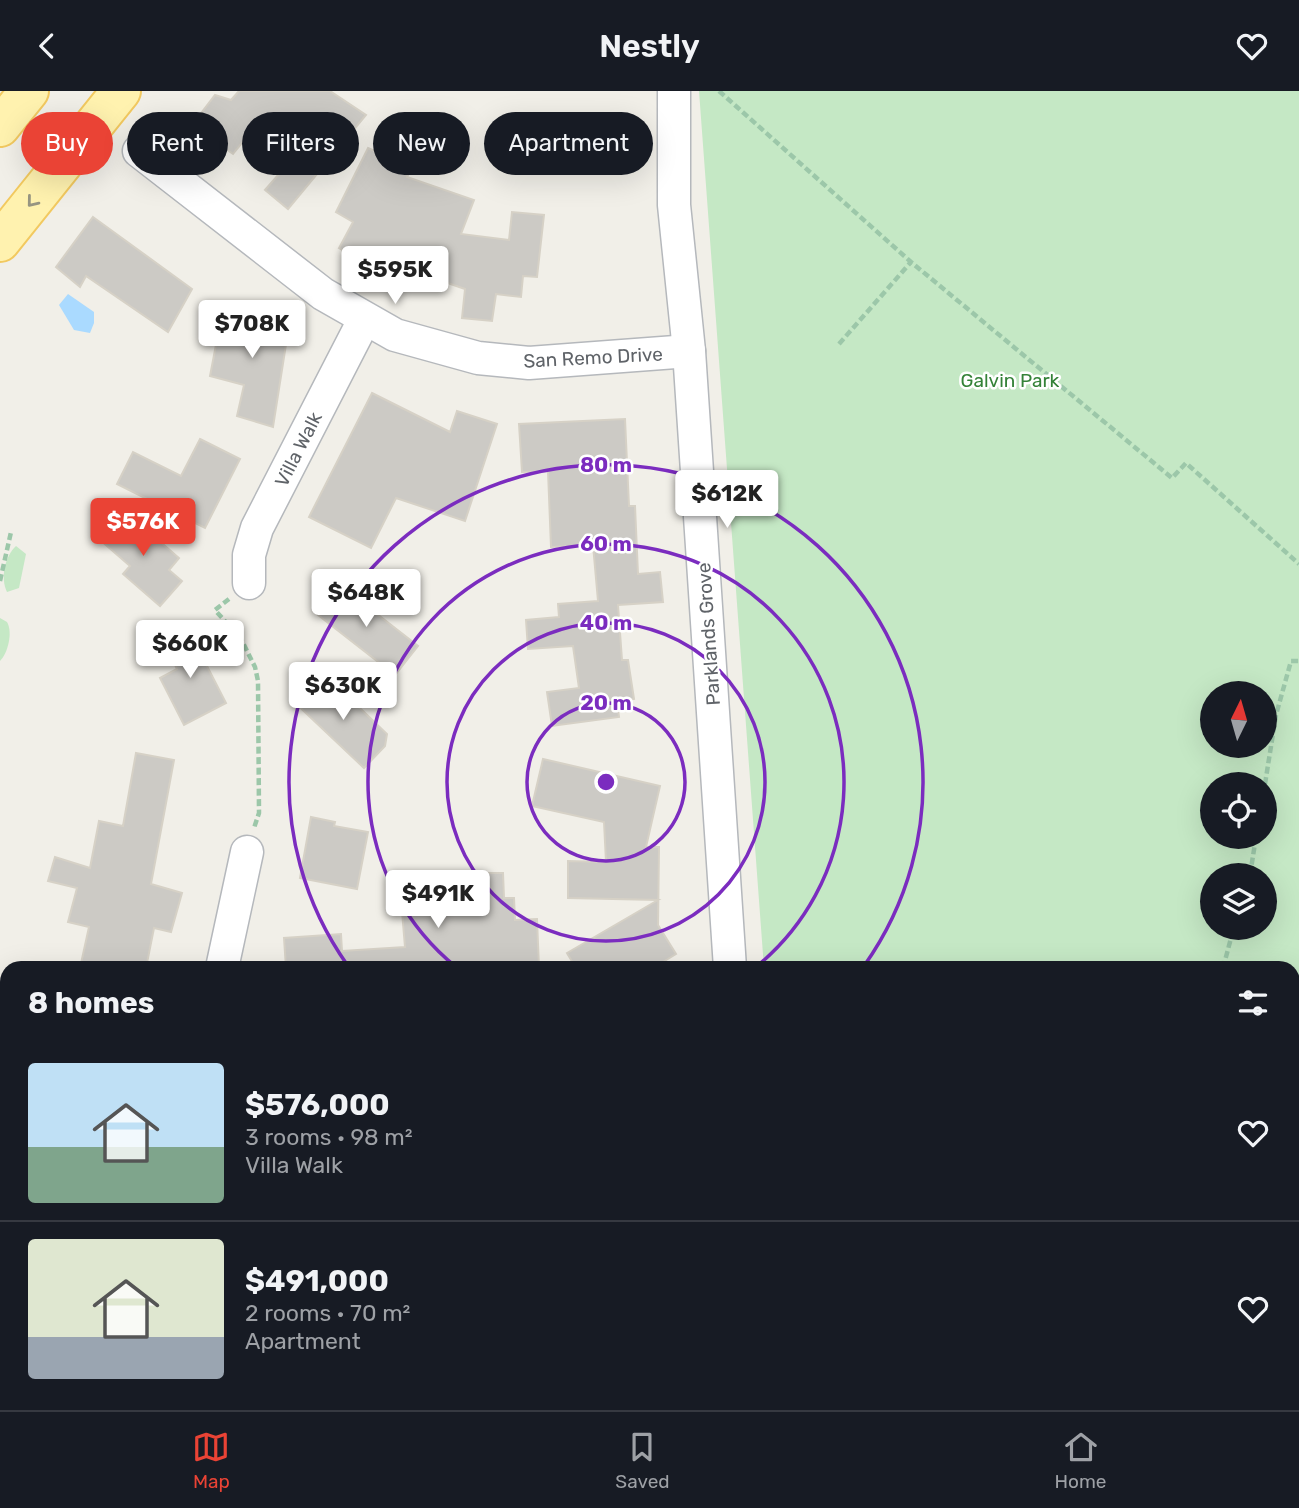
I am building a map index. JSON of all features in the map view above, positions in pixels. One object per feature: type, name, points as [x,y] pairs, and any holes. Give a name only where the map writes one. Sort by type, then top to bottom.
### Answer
[{"type":"main road","points":[[0,127],[29,91]]},
{"type":"main road","points":[[0,242],[121,91]]},
{"type":"street","name":"Parklands Grove","points":[[674,91],[674,205],[690,351],[730,961]]},
{"type":"street","name":"San Remo Drive","points":[[170,175],[323,295],[395,335],[478,358],[529,363],[690,351]]},
{"type":"street","name":"Villa Walk","points":[[249,583],[249,555],[257,528],[364,320]]},
{"type":"street","points":[[224,961],[247,852]]},
{"type":"path","points":[[719,91],[911,262],[1172,478],[1186,463],[1299,564]]},
{"type":"path","points":[[839,344],[911,262]]},
{"type":"path","points":[[0,581],[11,532]]},
{"type":"path","points":[[247,852],[259,813],[258,681],[255,667],[241,639],[215,610],[249,583]]},
{"type":"path","points":[[1267,772],[1276,715],[1291,661],[1299,661]]},
{"type":"path","points":[[1225,961],[1231,940]]},
{"type":"green space","name":"Galvin Park","points":[[699,91],[1299,91],[1299,961],[763,961]]},
{"type":"green space","points":[[16,546],[26,554],[19,588],[7,592],[5,567]]},
{"type":"green space","points":[[0,618],[7,622],[10,637],[0,661]]},
{"type":"water","points":[[68,294],[94,312],[90,333],[74,330],[59,305]]},
{"type":"building","points":[[239,91],[330,91],[366,115],[359,123],[359,112],[242,112],[242,143],[233,154],[228,150],[228,112],[202,112],[215,95],[231,100]]},
{"type":"building","points":[[368,148],[373,150],[373,175],[408,175],[407,177],[474,200],[461,234],[509,240],[512,212],[544,215],[537,277],[523,276],[521,297],[496,294],[492,321],[462,318],[465,289],[410,270],[406,282],[387,275],[339,248],[353,222],[336,212],[354,175],[359,175],[359,166]]},
{"type":"building","points":[[278,175],[316,175],[288,209],[265,190]]},
{"type":"building","points":[[93,217],[192,289],[168,332],[86,276],[80,287],[56,267]]},
{"type":"building","points":[[223,308],[290,319],[273,427],[237,416],[244,385],[210,376]]},
{"type":"building","points":[[372,393],[450,432],[457,411],[497,424],[465,521],[396,498],[371,548],[309,517]]},
{"type":"building","points":[[625,419],[629,506],[635,506],[638,574],[660,572],[663,602],[618,605],[622,660],[628,660],[634,699],[617,702],[619,717],[552,726],[547,692],[579,688],[573,646],[528,649],[526,620],[559,617],[558,604],[598,601],[593,545],[551,547],[548,471],[522,472],[519,424]]},
{"type":"building","points":[[200,439],[240,459],[205,528],[117,484],[133,452],[181,476]]},
{"type":"building","points":[[125,511],[179,558],[169,570],[182,581],[160,606],[123,574],[130,566],[100,540]]},
{"type":"building","points":[[336,582],[418,646],[395,675],[313,611]]},
{"type":"building","points":[[188,629],[226,703],[184,725],[160,678],[177,669],[164,642]]},
{"type":"building","points":[[310,680],[330,699],[340,689],[387,734],[385,746],[364,768],[292,700]]},
{"type":"building","points":[[136,753],[174,760],[151,884],[182,893],[171,932],[154,928],[147,961],[82,961],[89,927],[68,922],[77,888],[48,881],[55,857],[90,868],[99,821],[123,826]]},
{"type":"building","points":[[543,759],[660,786],[646,847],[659,847],[658,925],[676,954],[664,961],[572,961],[567,953],[658,900],[568,898],[568,861],[606,862],[604,822],[532,806]]},
{"type":"building","points":[[311,817],[335,822],[334,826],[368,832],[357,889],[300,878]]},
{"type":"building","points":[[503,873],[504,898],[514,898],[515,920],[537,919],[539,961],[286,961],[284,938],[341,934],[342,951],[405,947],[399,876]]}]
